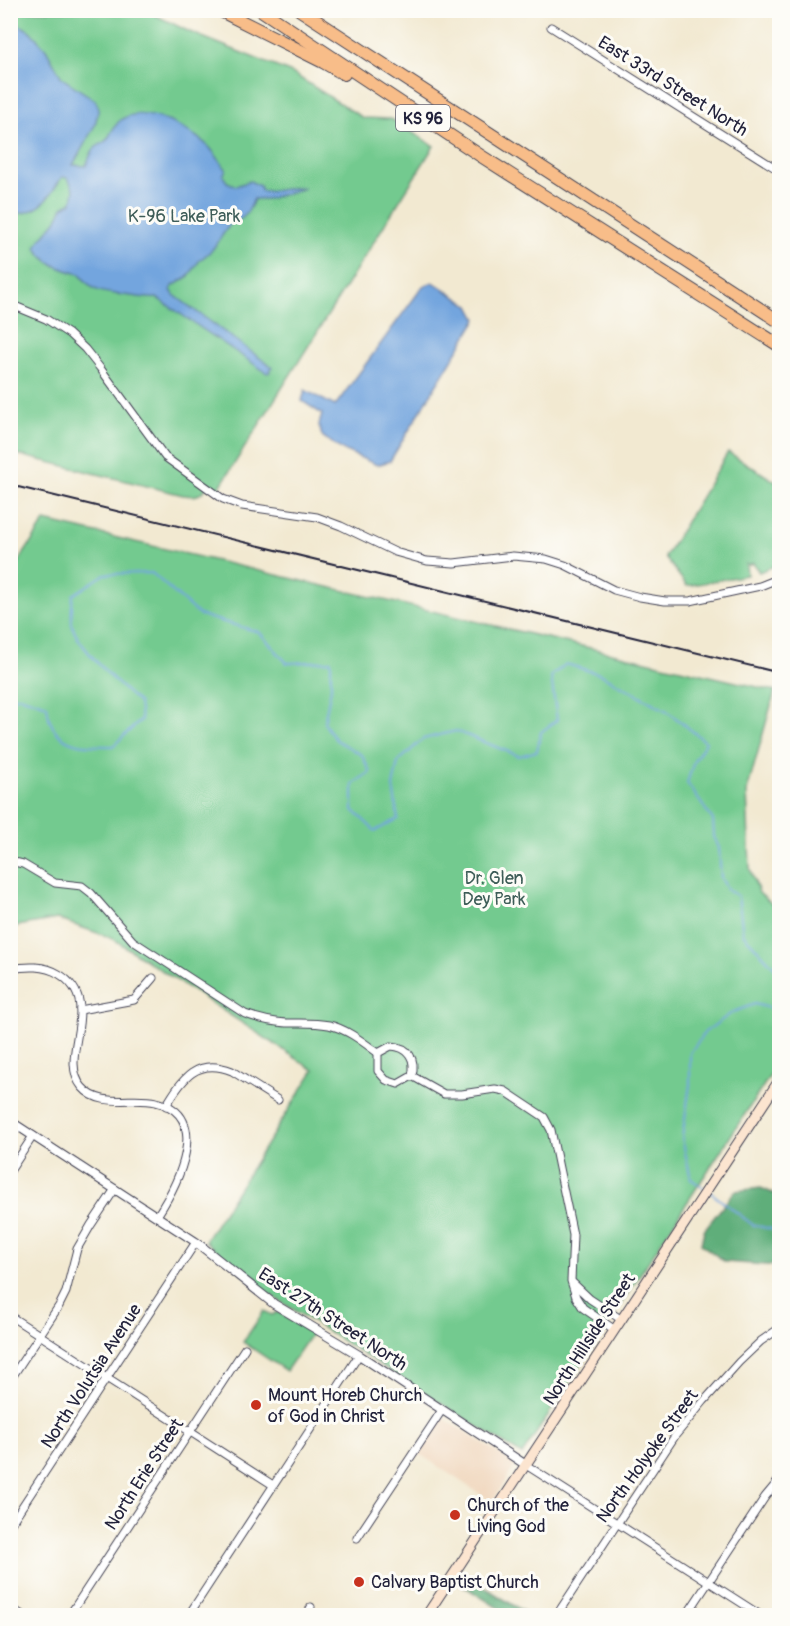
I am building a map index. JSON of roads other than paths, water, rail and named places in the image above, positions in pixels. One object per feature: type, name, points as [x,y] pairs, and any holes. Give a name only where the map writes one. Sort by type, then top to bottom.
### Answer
[{"type":"highway","points":[[219,10],[409,108]]},
{"type":"highway","name":"KS 96","points":[[261,10],[409,108],[780,346]]},
{"type":"highway","name":"KS 96","points":[[300,10],[780,322]]},
{"type":"main road","name":"North Hillside Street","points":[[426,1616],[780,1079]]},
{"type":"street","name":"East 33rd Street North","points":[[551,27],[780,171]]},
{"type":"street","points":[[10,304],[46,319],[69,334],[100,368],[165,457],[223,499],[242,506],[317,518],[341,526],[395,552],[427,561],[454,563],[513,556],[546,559],[566,565],[614,590],[665,601],[690,601],[760,586],[780,578]]},
{"type":"street","points":[[10,861],[23,864],[55,883],[81,886],[91,893],[140,945],[245,1014],[262,1020],[331,1025],[350,1034],[378,1053]]},
{"type":"street","points":[[10,969],[42,967],[57,973],[70,983],[79,1002],[80,1010],[80,1027],[74,1066],[76,1077],[81,1085],[94,1096],[103,1099],[154,1101],[178,1114],[182,1120],[185,1128],[186,1149],[180,1175],[157,1216]]},
{"type":"street","points":[[80,1010],[134,1000],[153,978]]},
{"type":"street","points":[[391,1046],[401,1047],[408,1051],[413,1059],[412,1076],[398,1084],[386,1080],[378,1071],[378,1053],[391,1046]]},
{"type":"street","points":[[166,1106],[183,1080],[191,1073],[208,1067],[232,1071],[278,1100]]},
{"type":"street","points":[[412,1076],[444,1094],[495,1089],[505,1091],[544,1116],[551,1130],[573,1235],[571,1281],[576,1297],[583,1308],[615,1330]]},
{"type":"street","name":"East 27th Street North","points":[[10,1122],[196,1242],[274,1304],[359,1355],[762,1616]]},
{"type":"street","points":[[10,1171],[33,1136]]},
{"type":"street","points":[[10,1380],[66,1292],[77,1250],[115,1189]]},
{"type":"street","name":"North Volutsia Avenue","points":[[10,1525],[196,1242]]},
{"type":"street","points":[[571,1281],[590,1299],[622,1320]]},
{"type":"street","points":[[10,1316],[273,1485]]},
{"type":"street","name":"North Holyoke Street","points":[[556,1616],[675,1436],[704,1401],[761,1341],[780,1328]]},
{"type":"street","name":"North Erie Street","points":[[69,1616],[244,1348]]},
{"type":"street","points":[[188,1616],[359,1355]]},
{"type":"street","points":[[357,1538],[442,1410]]},
{"type":"street","points":[[686,1616],[765,1497],[780,1479]]},
{"type":"street","points":[[306,1616],[311,1607]]},
{"type":"street","points":[[10,1608],[23,1616]]},
{"type":"water","points":[[10,19],[30,31],[46,49],[62,78],[95,100],[99,108],[95,125],[73,165],[86,166],[94,149],[107,140],[122,119],[132,115],[143,115],[168,121],[201,140],[226,169],[223,176],[227,182],[236,186],[250,181],[260,186],[261,191],[305,188],[267,199],[254,199],[246,214],[240,220],[231,223],[212,250],[199,261],[189,276],[173,286],[171,290],[174,295],[272,367],[270,372],[267,373],[157,298],[98,290],[89,285],[80,274],[55,265],[40,254],[36,248],[40,240],[56,221],[63,207],[72,202],[74,190],[68,178],[62,177],[47,199],[37,208],[11,214]]},
{"type":"water","points":[[433,282],[470,306],[477,319],[390,461],[377,465],[341,449],[322,436],[319,425],[322,414],[302,401],[305,390],[335,406],[423,286]]},
{"type":"waterway","points":[[10,699],[19,696],[47,705],[49,719],[56,731],[70,741],[78,744],[113,746],[141,720],[139,703],[90,655],[81,643],[72,624],[73,595],[105,574],[152,573],[199,615],[259,632],[287,663],[331,661],[331,688],[324,723],[336,740],[362,755],[370,772],[353,784],[353,810],[375,831],[398,819],[393,786],[398,762],[423,739],[456,731],[519,756],[537,751],[541,732],[557,720],[551,676],[566,664],[600,674],[667,711],[706,742],[694,761],[687,783],[713,820],[714,837],[719,848],[721,878],[728,890],[738,896],[743,934],[780,973]]},
{"type":"waterway","points":[[705,1189],[691,1179],[682,1138],[690,1085],[690,1053],[705,1032],[733,1012],[755,1004],[776,1010],[780,1008]]},
{"type":"waterway","points":[[710,1192],[753,1225],[780,1231]]},
{"type":"railway","points":[[10,485],[780,673]]},
{"type":"place","name":"Mount Horeb Church of God in Christ","points":[[256,1405]]},
{"type":"place","name":"Church of the Living God","points":[[455,1515]]},
{"type":"place","name":"Calvary Baptist Church","points":[[359,1582]]},
{"type":"park label","name":"K-96 Lake Park","points":[[184,216]]},
{"type":"park label","name":"Dr. Glen Dey Park","points":[[494,888]]}]
